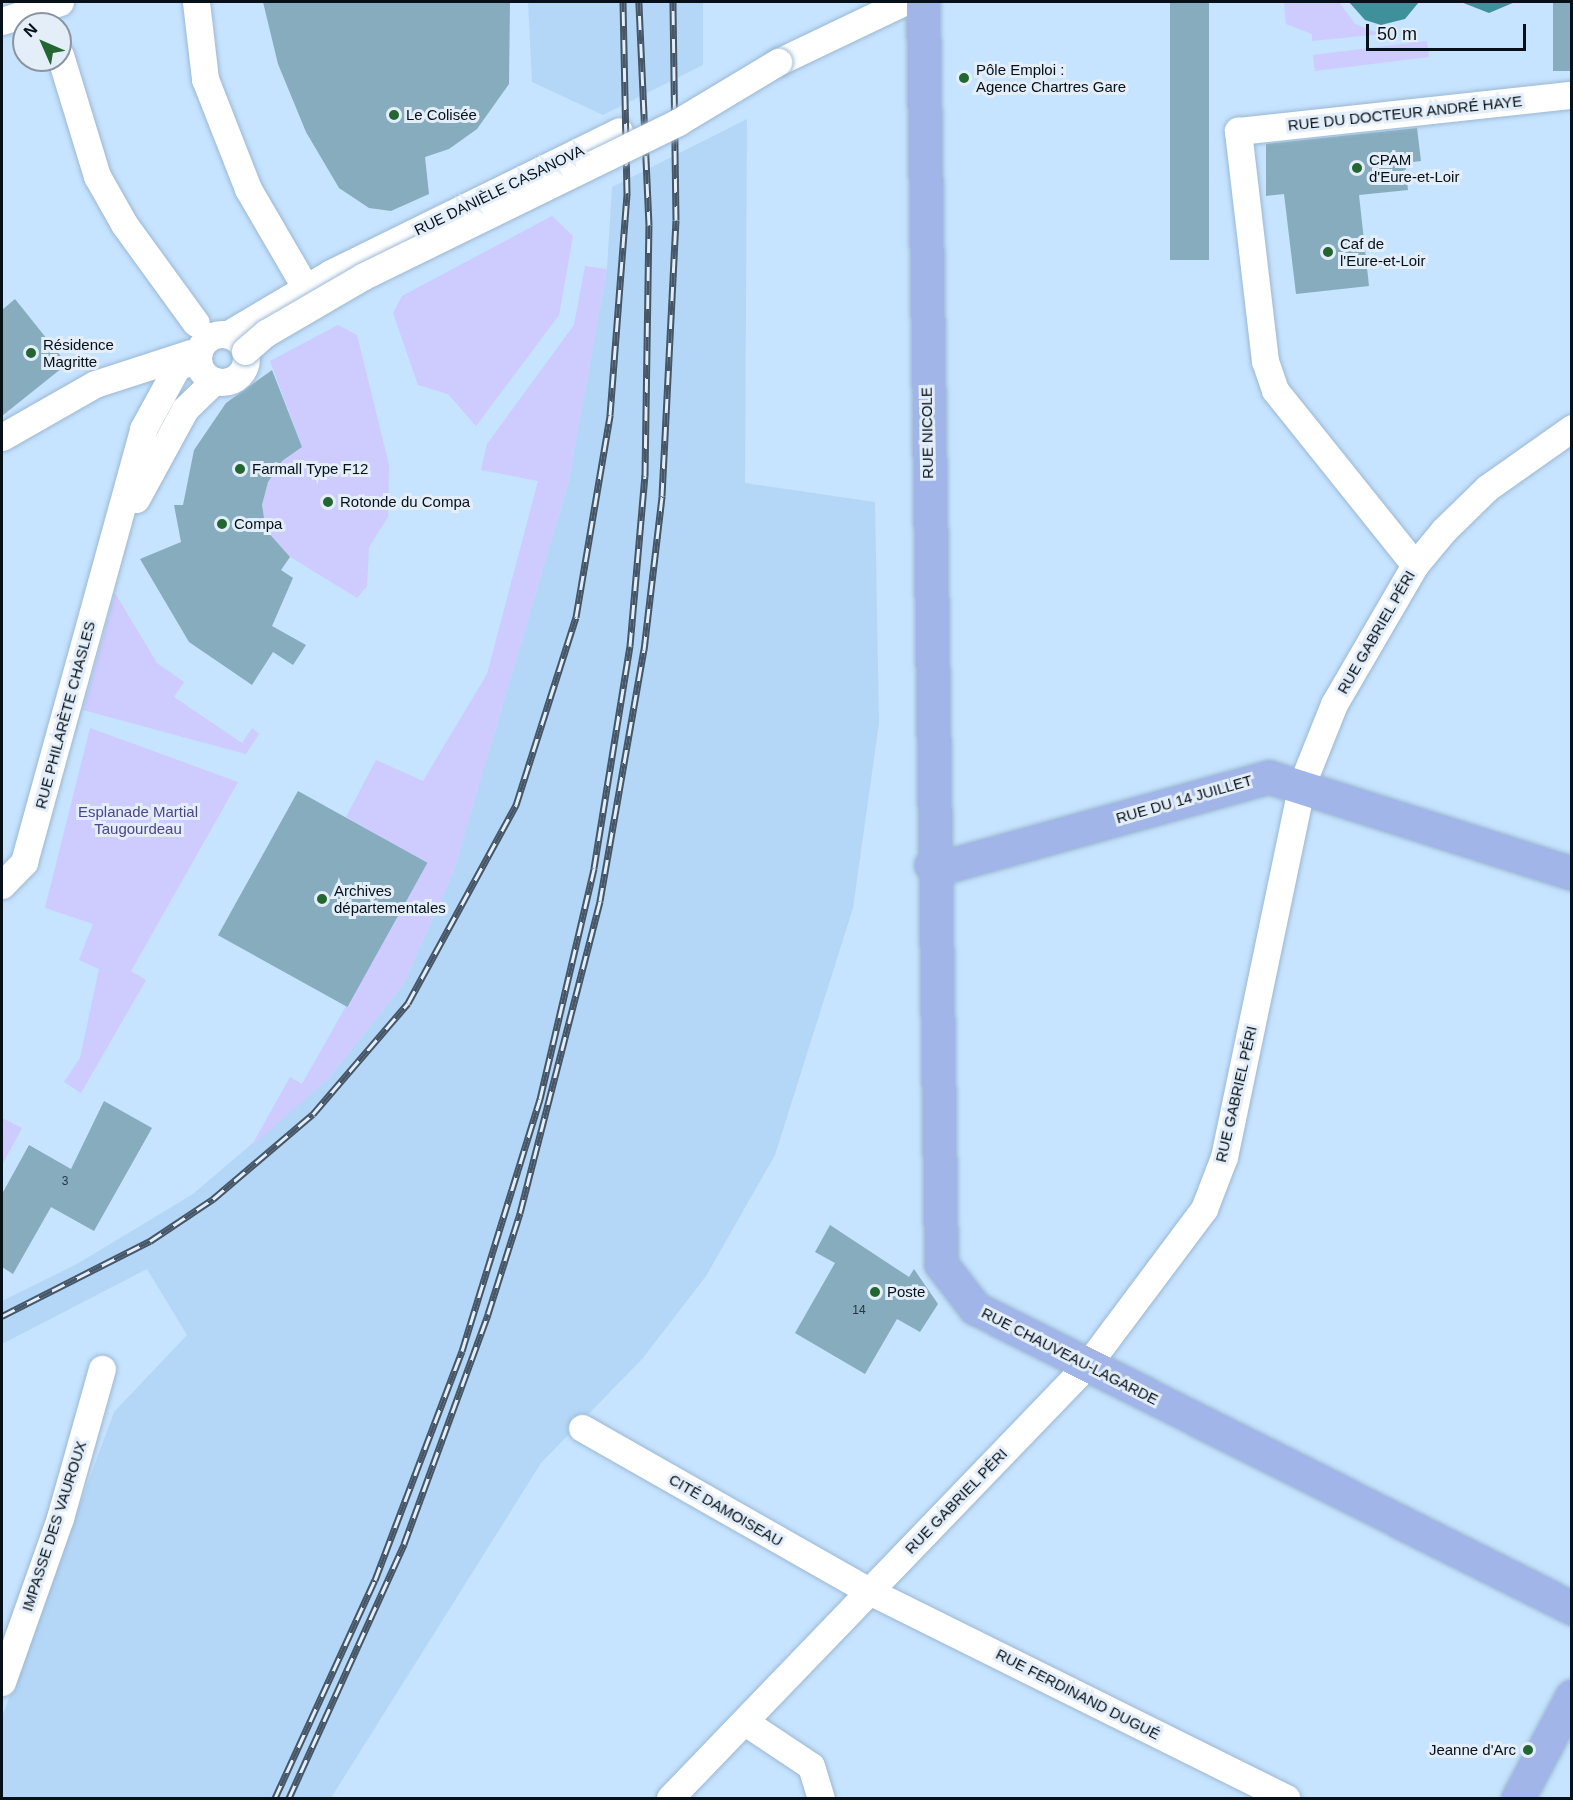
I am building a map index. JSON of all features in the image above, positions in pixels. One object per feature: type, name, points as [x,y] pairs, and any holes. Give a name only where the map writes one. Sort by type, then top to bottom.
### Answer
[{"type":"main road","name":"RUE NICOLE","points":[[923,2],[931,865]]},
{"type":"main road","name":"RUE DU 14 JUILLET","points":[[931,865],[951,865],[1255,778],[1302,784],[1572,873]]},
{"type":"main road","name":"RUE CHAUVEAU-LAGARDE","points":[[931,865],[941,1264],[975,1308],[1572,1608]]},
{"type":"main road","points":[[1518,1798],[1572,1696]]},
{"type":"street","points":[[196,2],[205,79],[248,189],[305,287]]},
{"type":"street","name":"RUE DANIÈLE CASANOVA","points":[[212,342],[305,287],[619,131],[778,62],[904,2]]},
{"type":"street","points":[[2,21],[50,8]]},
{"type":"street","name":"RUE DANIÈLE CASANOVA","points":[[212,342],[266,333],[364,276],[678,122],[778,62]]},
{"type":"street","points":[[65,72],[96,176],[124,224],[212,342],[240,375],[229,382],[214,381],[204,375],[212,342]]},
{"type":"street","name":"RUE DU DOCTEUR ANDRÉ HAYE","points":[[1415,565],[1275,390],[1265,361],[1239,131],[1572,95]]},
{"type":"street","points":[[2,437],[95,384],[212,342]]},
{"type":"street","name":"RUE PHILARÈTE CHASLES","points":[[2,885],[24,862],[143,429],[177,367],[212,342]]},
{"type":"street","name":"RUE PHILARÈTE CHASLES","points":[[114,536],[184,409],[214,381]]},
{"type":"street","name":"RUE GABRIEL PÉRI","points":[[670,1798],[1088,1364],[1204,1209],[1224,1157],[1302,784],[1334,704],[1415,565],[1465,506],[1572,428]]},
{"type":"street","name":"IMPASSE DES VAUROUX","points":[[2,1682],[60,1518],[102,1369]]},
{"type":"street","name":"CITÉ DAMOISEAU","points":[[582,1428],[869,1592]]},
{"type":"street","name":"RUE FERDINAND DUGUÉ","points":[[869,1592],[1286,1798]]},
{"type":"street","points":[[745,1722],[811,1766],[821,1798]]},
{"type":"shaded area","points":[[528,2],[703,2],[703,65],[603,115],[532,82]]},
{"type":"shaded area","points":[[1349,2],[1419,2],[1405,19],[1381,25],[1365,20]]},
{"type":"shaded area","points":[[1461,2],[1515,2],[1489,13]]},
{"type":"shaded area","points":[[747,119],[745,483],[875,502],[879,723],[853,908],[775,1155],[706,1276],[643,1358],[541,1463],[331,1798],[2,1798],[2,1717],[114,1412],[187,1335],[147,1269],[2,1344],[2,1301],[77,1264],[193,1194],[328,1079],[403,985],[453,873],[568,484],[607,269],[612,187]]},
{"type":"green space","points":[[1284,2],[1339,2],[1355,24],[1381,34],[1312,41],[1312,34],[1286,24]]},
{"type":"green space","points":[[1427,41],[1429,57],[1315,71],[1313,55]]},
{"type":"green space","points":[[552,216],[573,236],[559,315],[476,426],[448,394],[418,385],[393,313],[402,296]]},
{"type":"green space","points":[[585,266],[607,269],[568,484],[453,873],[403,985],[328,1079],[251,1147],[290,1077],[302,1084],[427,863],[346,817],[376,760],[423,781],[487,674],[538,481],[481,470],[487,444],[574,325]]},
{"type":"green space","points":[[338,325],[357,335],[389,465],[388,517],[369,547],[367,586],[357,598],[279,550],[266,530],[262,505],[268,482],[282,461],[302,447],[270,361]]},
{"type":"green space","points":[[115,593],[157,663],[184,682],[174,697],[242,743],[252,728],[259,734],[246,754],[83,710]]},
{"type":"green space","name":"Esplanade Martial Taugourdeau","points":[[90,728],[238,782],[131,971],[146,980],[81,1093],[64,1082],[80,1058],[99,969],[79,960],[93,924],[45,908]]},
{"type":"green space","points":[[2,1118],[22,1128],[2,1165]]},
{"type":"building","name":"Le Colisée","points":[[263,2],[510,2],[509,84],[477,129],[449,149],[425,157],[429,194],[391,211],[369,208],[339,188],[306,132],[278,64]]},
{"type":"building","points":[[1170,2],[1209,2],[1209,260],[1170,260]]},
{"type":"building","points":[[1553,2],[1572,2],[1572,71],[1553,71]]},
{"type":"building","points":[[1417,128],[1421,161],[1405,163],[1408,190],[1359,195],[1369,286],[1296,294],[1284,194],[1266,196],[1266,144]]},
{"type":"building","name":"Résidence Magritte","points":[[15,299],[67,364],[2,416],[2,310]]},
{"type":"building","name":"Compa","points":[[272,370],[302,447],[282,461],[268,482],[262,505],[266,530],[290,557],[281,570],[293,578],[272,626],[306,645],[293,665],[273,652],[252,685],[189,642],[140,559],[181,542],[174,505],[183,505],[194,450],[226,403]]},
{"type":"building","name":"Archives départementales","points":[[298,791],[427,863],[347,1007],[218,935]]},
{"type":"building","points":[[104,1101],[152,1128],[94,1231],[51,1207],[13,1274],[2,1267],[2,1194],[29,1145],[71,1169]]},
{"type":"building","name":"Poste","points":[[830,1225],[909,1277],[914,1269],[938,1304],[920,1332],[897,1319],[865,1374],[795,1333],[835,1263],[815,1252]]},
{"type":"railway","points":[[2,1316],[150,1241],[213,1199],[313,1114],[408,1003],[516,805],[576,617],[610,415],[627,193],[623,2]]},
{"type":"railway","points":[[275,1798],[375,1580],[462,1351],[540,1099],[594,868],[630,646],[645,476],[649,225],[639,2]]},
{"type":"railway","points":[[289,1798],[404,1544],[488,1314],[520,1213],[600,901],[644,650],[662,496],[676,220],[673,2]]},
{"type":"place","name":"Pôle Emploi : Agence Chartres Gare","points":[[964,78]]},
{"type":"place","name":"Le Colisée","points":[[394,115]]},
{"type":"place","name":"CPAM d'Eure-et-Loir","points":[[1357,168]]},
{"type":"place","name":"Caf de l'Eure-et-Loir","points":[[1328,252]]},
{"type":"place","name":"Résidence Magritte","points":[[31,353]]},
{"type":"place","name":"Farmall Type F12","points":[[240,469]]},
{"type":"place","name":"Rotonde du Compa","points":[[328,502]]},
{"type":"place","name":"Compa","points":[[222,524]]},
{"type":"place","name":"Archives départementales","points":[[322,899]]},
{"type":"place","name":"Poste","points":[[875,1292]]},
{"type":"place","name":"Jeanne d'Arc","points":[[1528,1750]]}]
